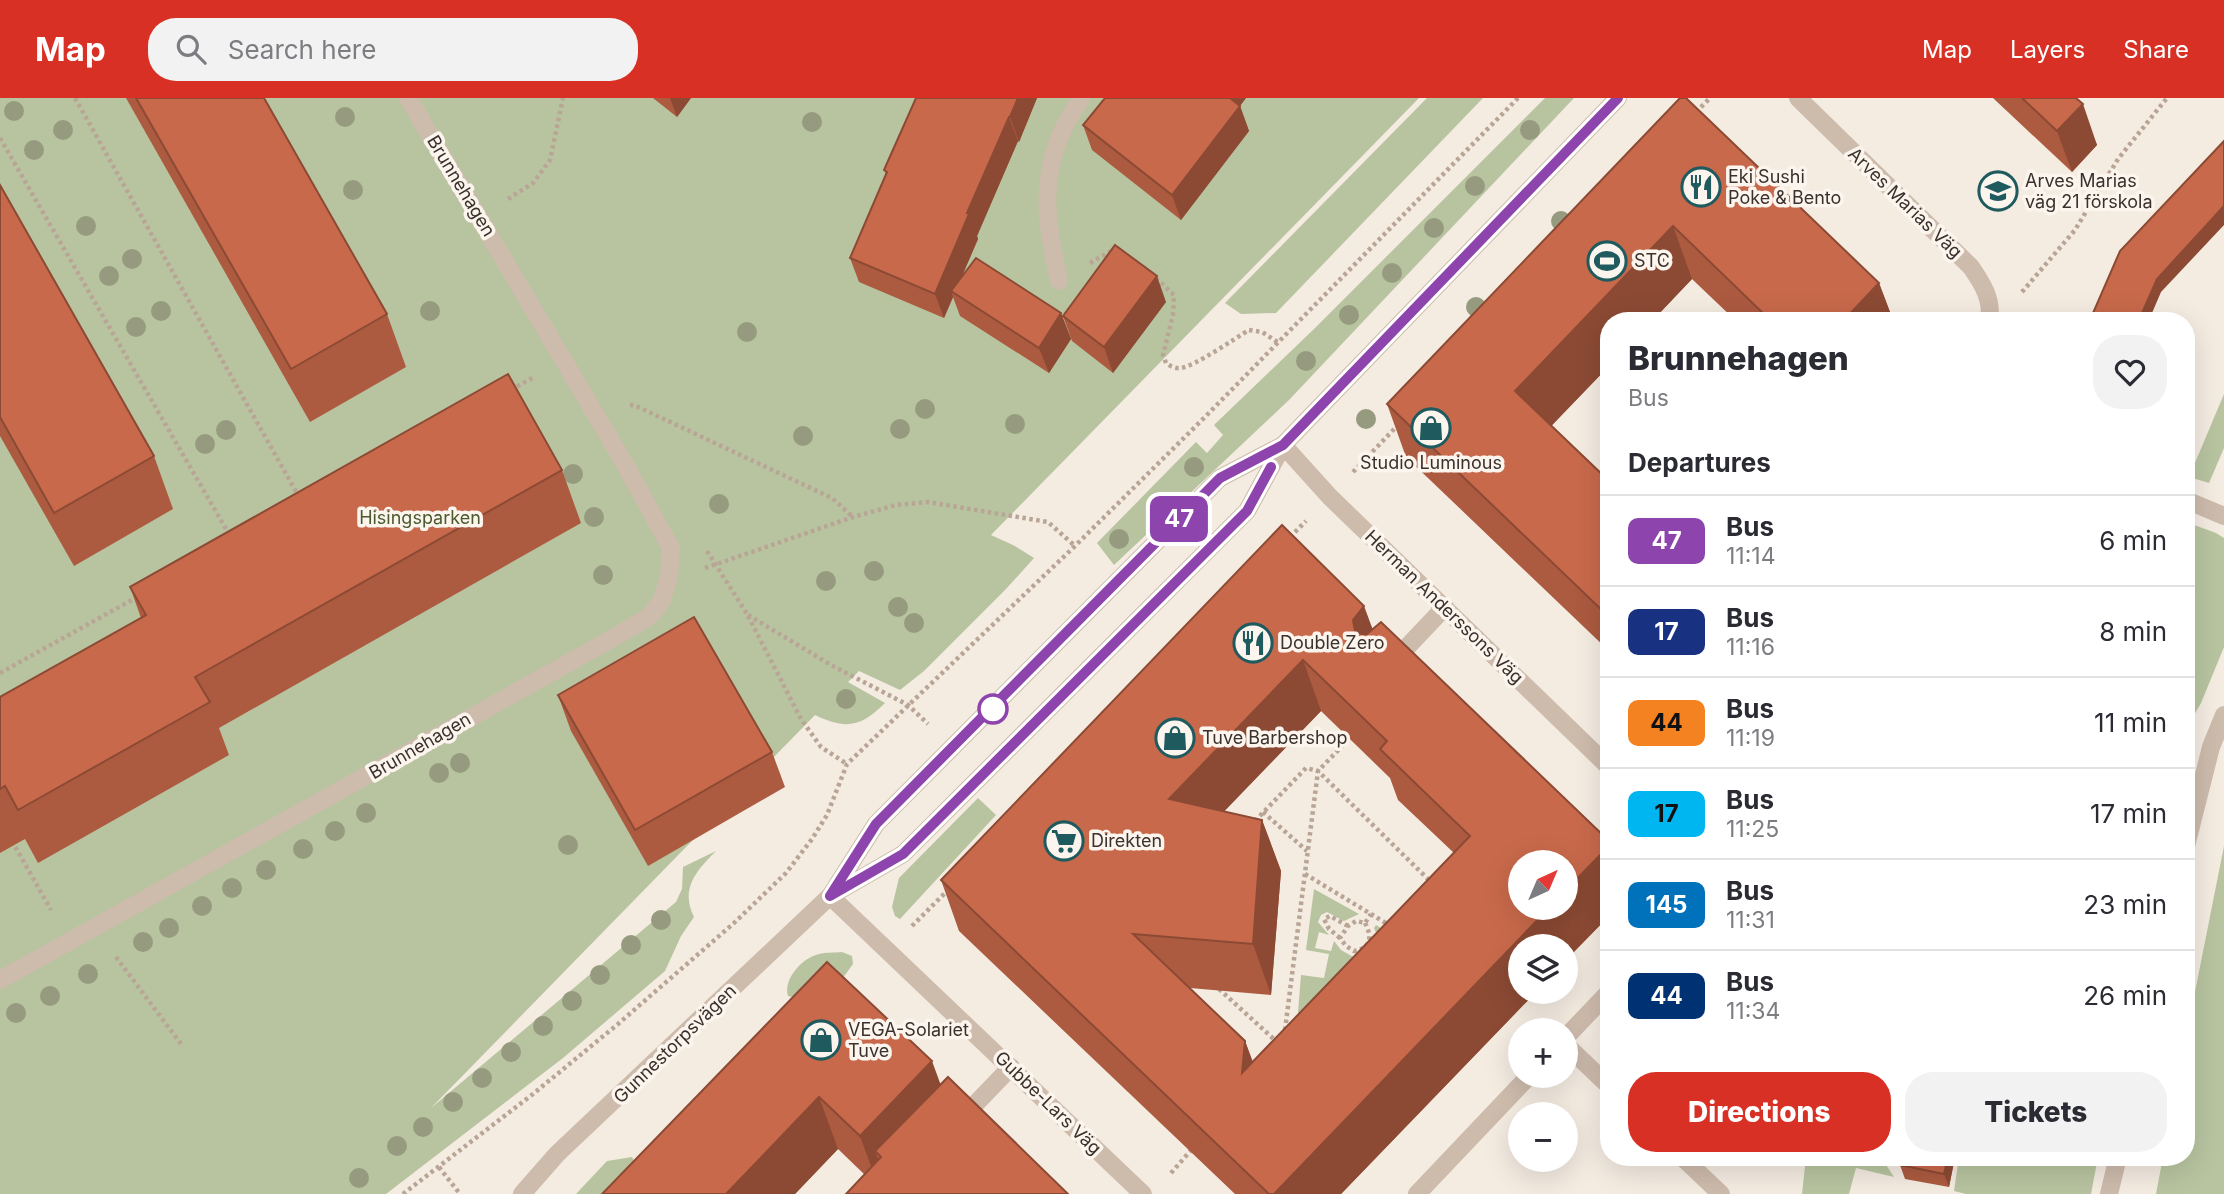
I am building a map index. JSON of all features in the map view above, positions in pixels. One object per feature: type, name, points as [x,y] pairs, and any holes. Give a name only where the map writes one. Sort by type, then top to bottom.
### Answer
[{"type":"street","name":"Brunnehagen","points":[[0,980],[639,623],[650,616],[662,600],[669,576],[671,548],[622,459],[562,362],[479,215],[408,98]]},
{"type":"street","points":[[1059,281],[1047,225],[1046,183],[1060,136],[1081,98]]},
{"type":"street","name":"Gunnestorpsvägen","points":[[522,1194],[558,1154],[830,896],[903,854],[1112,647],[1247,511],[1283,445],[1618,98]]},
{"type":"street","name":"Arves Marias Väg","points":[[1798,98],[1971,267],[1984,285],[1989,312]]},
{"type":"street","name":"Gunnestorpsvägen","points":[[830,896],[876,824],[1220,478],[1283,445]]},
{"type":"street","name":"Herman Anderssons Väg","points":[[1283,445],[1330,497],[1600,758]]},
{"type":"street","points":[[2195,504],[2224,516]]},
{"type":"street","points":[[1382,674],[1445,607]]},
{"type":"street","points":[[2195,810],[2211,747],[2224,715]]},
{"type":"street","name":"Gubbe-Lars Väg","points":[[830,896],[1143,1194]]},
{"type":"street","points":[[1578,1024],[1600,1001]]},
{"type":"street","points":[[1578,1056],[1600,1077]]},
{"type":"street","points":[[945,1135],[1011,1067]]},
{"type":"street","points":[[1417,1194],[1518,1088]]},
{"type":"street","points":[[1691,1166],[1721,1194]]},
{"type":"street","points":[[2109,1194],[2116,1166]]},
{"type":"path","points":[[75,98],[301,501]]},
{"type":"path","points":[[504,201],[533,183],[550,159],[563,98]]},
{"type":"path","points":[[403,1194],[618,1024],[734,923],[786,873],[827,815],[847,764],[1075,545],[1279,343],[1518,98]]},
{"type":"path","points":[[1694,115],[1710,98]]},
{"type":"path","points":[[1988,300],[2017,298],[2075,230],[2118,159],[2167,98]]},
{"type":"path","points":[[0,138],[234,543]]},
{"type":"path","points":[[1059,281],[1117,248]]},
{"type":"path","points":[[1147,270],[1174,295],[1173,315],[1163,355],[1166,363],[1173,368],[1195,364],[1249,330],[1262,332],[1279,343]]},
{"type":"path","points":[[505,393],[562,362]]},
{"type":"path","points":[[624,407],[634,405],[832,498],[853,517]]},
{"type":"path","points":[[1283,544],[1405,418]]},
{"type":"path","points":[[669,576],[716,565],[853,517],[896,505],[928,502],[1048,522],[1075,545]]},
{"type":"path","points":[[716,565],[747,614],[801,719],[821,747],[847,764]]},
{"type":"path","points":[[0,673],[141,595]]},
{"type":"path","points":[[747,614],[831,665],[908,705]]},
{"type":"path","points":[[1285,1034],[1318,771],[1359,729]]},
{"type":"path","points":[[1254,822],[1306,768],[1318,771],[1433,884]]},
{"type":"path","points":[[1263,812],[1308,852]]},
{"type":"path","points":[[6,830],[69,942],[110,948],[181,1044]]},
{"type":"path","points":[[1305,874],[1393,928]]},
{"type":"path","points":[[888,950],[953,885]]},
{"type":"path","points":[[1365,923],[1371,914]]},
{"type":"path","points":[[1340,938],[1356,920],[1365,923],[1370,934],[1369,940],[1359,950],[1354,951],[1329,929],[1324,919],[1330,916],[1348,926]]},
{"type":"path","points":[[1212,983],[1283,1047]]},
{"type":"path","points":[[1169,1174],[1195,1145]]},
{"type":"path","points":[[439,1167],[460,1194]]},
{"type":"green space","name":"Hisingsparken","points":[[0,98],[1419,98],[991,535],[1034,558],[1006,589],[924,671],[900,690],[859,671],[848,682],[885,703],[868,717],[853,724],[836,723],[815,715],[431,1108],[676,902],[682,889],[683,867],[716,851],[692,881],[689,898],[694,917],[681,936],[665,971],[563,1058],[386,1194],[0,1194]]},
{"type":"green space","points":[[1427,98],[1483,98],[1276,313],[1241,314],[1225,303]]},
{"type":"green space","points":[[1545,98],[1574,98],[1289,400],[1114,565],[1097,543],[1196,442],[1207,453],[1223,435],[1214,425]]},
{"type":"green space","points":[[2224,394],[2224,448],[2209,483],[2195,479],[2195,463]]},
{"type":"green space","points":[[2195,525],[2224,538],[2224,647],[2195,713]]},
{"type":"green space","points":[[978,798],[996,815],[900,919],[895,916],[892,907],[899,878]]},
{"type":"green space","points":[[2224,846],[2224,1194],[2156,1194],[2161,1166],[2195,1166],[2195,992]]},
{"type":"green space","points":[[1314,889],[1359,914],[1344,921],[1327,912],[1321,915],[1318,922],[1329,935],[1319,932],[1315,948],[1331,951],[1334,941],[1341,950],[1355,958],[1377,935],[1374,928],[1376,925],[1394,936],[1296,1037],[1301,975],[1324,978],[1329,954],[1306,950]]},
{"type":"green space","points":[[842,952],[852,956],[853,964],[842,978],[807,994],[788,996],[791,976],[806,960],[819,954]]},
{"type":"green space","points":[[632,1157],[639,1170],[618,1194],[576,1194],[607,1161]]},
{"type":"green space","points":[[1805,1166],[1887,1166],[1894,1177],[1856,1168],[1849,1194],[1802,1194]]},
{"type":"green space","points":[[1958,1166],[2096,1166],[2091,1194],[1966,1194],[1954,1191]]},
{"type":"building","points":[[136,98],[264,98],[387,314],[291,369]]},
{"type":"building","points":[[916,98],[1018,98],[967,213],[969,214],[935,294],[850,258],[887,172],[884,170]]},
{"type":"building","points":[[1105,98],[1230,98],[1240,106],[1172,195],[1083,125]]},
{"type":"building","points":[[1680,98],[1686,98],[1879,283],[1852,312],[1762,312],[1673,226],[1515,391],[1600,472],[1600,608],[1387,404]]},
{"type":"building","points":[[2022,98],[2076,98],[2083,104],[2057,131]]},
{"type":"building","points":[[2224,141],[2224,206],[2157,279],[2143,312],[2093,312],[2120,251]]},
{"type":"building","points":[[0,185],[154,456],[54,513],[0,417]]},
{"type":"building","points":[[1115,245],[1157,276],[1104,347],[1063,316]]},
{"type":"building","points":[[976,258],[1061,313],[1039,348],[951,291]]},
{"type":"building","points":[[508,374],[562,470],[195,677],[210,702],[18,810],[5,786],[0,789],[0,697],[146,615],[130,587]]},
{"type":"building","points":[[1282,525],[1364,606],[1353,620],[1355,631],[1367,634],[1381,622],[1600,832],[1600,855],[1578,878],[1578,850],[1508,850],[1508,920],[1537,920],[1524,934],[1508,934],[1508,951],[1274,1194],[1269,1194],[941,880]],"holes":[[[1303,660],[1387,741],[1380,749],[1470,836],[1242,1073],[1245,1041],[1133,934],[1253,944],[1262,820],[1169,799]]]},
{"type":"building","points":[[694,617],[772,752],[635,830],[558,695]]},
{"type":"building","points":[[827,962],[932,1061],[860,1136],[819,1097],[726,1194],[602,1194]]},
{"type":"building","points":[[948,1077],[1068,1194],[846,1194],[881,1157],[875,1151]]},
{"type":"building","points":[[1905,1166],[1946,1166],[1944,1174]]},
{"type":"bus line","name":"47","points":[[1271,467],[1247,511],[903,854],[830,896],[876,824],[1220,478],[1283,445],[1618,98]]},
{"type":"place","name":"Eki Sushi Poke & Bento","points":[[1701,187]]},
{"type":"place","name":"Arves Marias väg 21 förskola","points":[[1998,191]]},
{"type":"place","name":"STC","points":[[1607,261]]},
{"type":"place","name":"Studio Luminous","points":[[1431,428]]},
{"type":"place","name":"Double Zero","points":[[1253,643]]},
{"type":"place","name":"Tuve Barbershop","points":[[1175,738]]},
{"type":"place","name":"Direkten","points":[[1064,841]]},
{"type":"place","name":"VEGA-Solariet Tuve","points":[[821,1040]]}]
